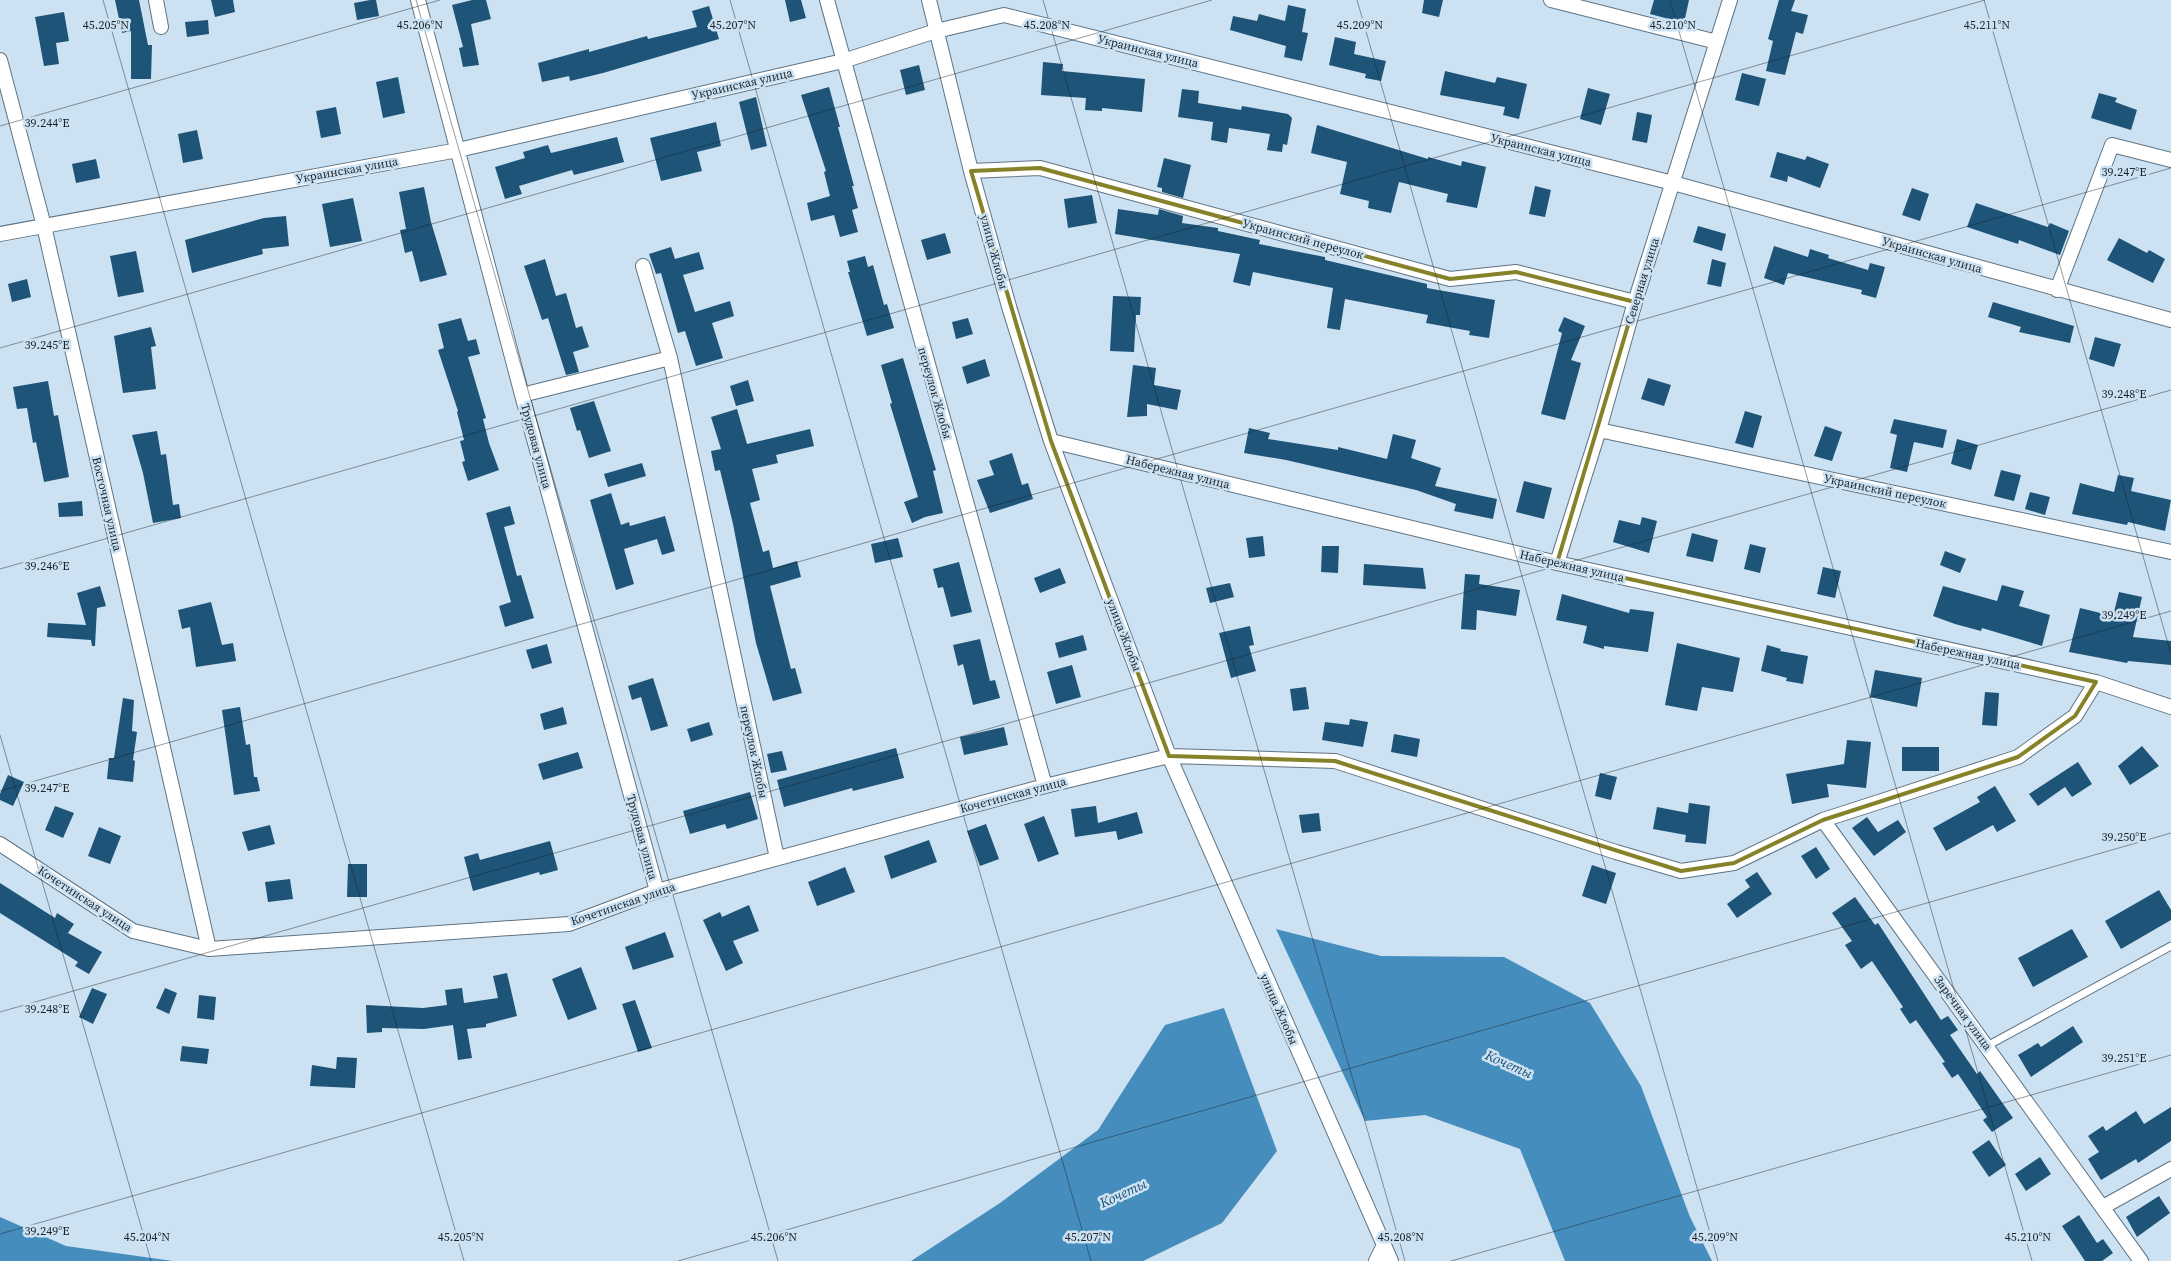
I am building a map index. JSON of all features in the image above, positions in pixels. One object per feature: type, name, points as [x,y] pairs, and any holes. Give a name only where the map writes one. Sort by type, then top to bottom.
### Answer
[{"type":"street","points":[[156,0],[161,27]]},
{"type":"street","name":"Трудовая улица","points":[[418,0],[522,395],[657,891]]},
{"type":"street","name":"переулок Жлобы","points":[[827,0],[1045,786]]},
{"type":"street","name":"улица Жлобы","points":[[929,0],[971,171],[1010,310],[1051,441],[1169,756],[1390,1261]]},
{"type":"street","points":[[1551,0],[1717,42]]},
{"type":"street","name":"Северная улица","points":[[1557,563],[1599,430],[1635,302],[1730,0]]},
{"type":"street","name":"Украинская улица","points":[[0,234],[458,150],[843,61],[936,31],[1004,15],[1673,183],[2171,320]]},
{"type":"street","name":"Восточная улица","points":[[0,60],[44,226],[208,950]]},
{"type":"street","points":[[2057,290],[2112,145],[2171,160]]},
{"type":"street","name":"Украинский переулок","points":[[971,171],[1040,168],[1450,278],[1516,272],[1635,302]]},
{"type":"street","name":"переулок Жлобы","points":[[642,266],[670,358],[777,858]]},
{"type":"street","points":[[522,395],[670,358]]},
{"type":"street","name":"Украинский переулок","points":[[1599,430],[2171,552]]},
{"type":"street","name":"Набережная улица","points":[[1051,441],[1557,563],[2096,682],[2171,707]]},
{"type":"street","points":[[1169,756],[1335,761],[1616,852],[1681,871],[1734,863],[1823,820],[2018,757],[2075,716],[2096,682]]},
{"type":"street","name":"Кочетинская улица","points":[[0,844],[133,931],[208,950],[569,924],[657,891],[1045,786],[1169,756]]},
{"type":"street","name":"Заречная улица","points":[[1823,820],[2141,1261]]},
{"type":"street","points":[[2103,1207],[2171,1169]]},
{"type":"street","points":[[1376,1261],[1383,1247]]},
{"type":"lane","points":[[1987,1046],[2171,946]]},
{"type":"highlighted area","points":[[1040,168],[1450,279],[1516,272],[1635,302],[1557,563],[2096,682],[2075,716],[2018,757],[1823,820],[1734,863],[1681,871],[1335,761],[1169,756],[1051,441],[971,171]]},
{"type":"water","name":"Кочеты","points":[[1276,929],[1381,956],[1504,957],[1590,1003],[1641,1086],[1690,1217],[1712,1261],[1565,1261],[1520,1149],[1425,1115],[1365,1121]]},
{"type":"water","name":"Кочеты","points":[[1224,1008],[1277,1151],[1222,1223],[1143,1261],[911,1261],[1000,1203],[1098,1130],[1165,1025]]},
{"type":"water","points":[[0,1217],[66,1246],[173,1261],[0,1261]]},
{"type":"building","points":[[115,0],[139,0],[148,45],[152,45],[151,79],[131,79],[131,31],[122,33]]},
{"type":"building","points":[[211,0],[233,0],[235,12],[215,17]]},
{"type":"building","points":[[376,0],[379,16],[357,20],[354,3]]},
{"type":"building","points":[[472,0],[486,0],[491,19],[471,24],[479,65],[463,67],[459,48],[463,47],[452,5]]},
{"type":"building","points":[[785,0],[801,0],[806,18],[790,22]]},
{"type":"building","points":[[1424,0],[1443,0],[1439,17],[1422,13]]},
{"type":"building","points":[[1654,0],[1689,0],[1684,23],[1650,14]]},
{"type":"building","points":[[1779,0],[1795,0],[1791,11],[1808,15],[1803,34],[1796,32],[1785,75],[1766,71],[1773,41],[1768,39]]},
{"type":"building","points":[[1288,5],[1306,9],[1302,32],[1308,33],[1302,61],[1284,57],[1286,46],[1230,30],[1233,16],[1257,21],[1259,14],[1285,21]]},
{"type":"building","points":[[709,6],[719,39],[603,73],[570,81],[569,76],[542,82],[538,63],[589,49],[589,52],[647,36],[648,39],[697,27],[692,11]]},
{"type":"building","points":[[64,12],[69,41],[56,43],[59,64],[44,66],[35,17]]},
{"type":"building","points":[[208,20],[209,34],[187,37],[185,22]]},
{"type":"building","points":[[1335,37],[1356,42],[1354,54],[1386,61],[1381,81],[1365,78],[1366,74],[1329,65]]},
{"type":"building","points":[[1043,62],[1063,64],[1062,71],[1145,79],[1142,112],[1102,108],[1102,111],[1085,110],[1086,98],[1041,95]]},
{"type":"building","points":[[919,65],[925,90],[906,95],[900,70]]},
{"type":"building","points":[[1445,71],[1495,83],[1497,77],[1527,84],[1519,119],[1503,115],[1505,107],[1440,95]]},
{"type":"building","points":[[1742,73],[1766,79],[1759,106],[1735,100]]},
{"type":"building","points":[[398,77],[405,113],[383,118],[376,82]]},
{"type":"building","points":[[829,87],[858,208],[852,210],[858,232],[840,237],[834,215],[811,221],[807,203],[830,196],[824,172],[826,171],[801,95]]},
{"type":"building","points":[[1588,88],[1610,94],[1601,125],[1580,119]]},
{"type":"building","points":[[1182,89],[1199,91],[1198,103],[1241,110],[1242,106],[1288,114],[1292,118],[1287,145],[1283,144],[1282,152],[1267,150],[1270,134],[1229,128],[1227,143],[1211,140],[1213,122],[1178,117]]},
{"type":"building","points":[[2099,93],[2117,98],[2115,102],[2137,110],[2131,130],[2091,118]]},
{"type":"building","points":[[756,97],[767,146],[751,150],[739,102]]},
{"type":"building","points":[[336,107],[341,134],[321,138],[316,111]]},
{"type":"building","points":[[1637,112],[1652,115],[1647,143],[1632,140]]},
{"type":"building","points":[[716,122],[721,146],[697,152],[702,171],[661,181],[650,138]]},
{"type":"building","points":[[1317,125],[1428,159],[1428,157],[1461,166],[1462,161],[1486,167],[1477,208],[1446,202],[1448,194],[1399,182],[1391,213],[1368,208],[1369,201],[1340,194],[1347,162],[1311,153]]},
{"type":"building","points":[[197,130],[203,159],[183,163],[178,134]]},
{"type":"building","points":[[617,137],[624,162],[574,175],[572,170],[519,186],[522,194],[505,199],[495,167],[525,158],[523,152],[548,145],[551,153]]},
{"type":"building","points":[[1777,152],[1805,160],[1807,156],[1829,164],[1820,188],[1788,176],[1787,182],[1770,177]]},
{"type":"building","points":[[1164,158],[1191,165],[1183,198],[1162,192],[1162,188],[1157,187]]},
{"type":"building","points":[[96,159],[100,178],[76,183],[72,164]]},
{"type":"building","points":[[1535,186],[1551,190],[1545,217],[1529,214]]},
{"type":"building","points":[[424,187],[431,222],[447,275],[420,282],[412,251],[405,253],[400,230],[406,229],[399,192]]},
{"type":"building","points":[[1912,188],[1929,194],[1920,221],[1902,215]]},
{"type":"building","points":[[1092,195],[1097,223],[1068,228],[1064,199]]},
{"type":"building","points":[[353,198],[362,241],[330,247],[322,204]]},
{"type":"building","points":[[1976,203],[2048,227],[2050,223],[2069,231],[2060,255],[2019,240],[2018,244],[1967,227]]},
{"type":"building","points":[[1118,209],[1158,215],[1159,209],[1183,216],[1182,223],[1218,228],[1218,231],[1260,240],[1259,244],[1325,257],[1325,260],[1427,284],[1427,288],[1495,300],[1489,338],[1469,335],[1470,331],[1426,323],[1428,315],[1345,299],[1340,330],[1327,328],[1333,288],[1253,272],[1250,286],[1233,282],[1240,254],[1115,234]]},
{"type":"building","points":[[286,216],[289,246],[262,249],[263,254],[192,273],[185,240],[264,218]]},
{"type":"building","points":[[1698,226],[1726,234],[1722,251],[1693,242]]},
{"type":"building","points":[[945,233],[951,253],[927,260],[921,240]]},
{"type":"building","points":[[2119,238],[2147,253],[2149,250],[2165,259],[2153,283],[2107,260]]},
{"type":"building","points":[[1774,246],[1808,257],[1810,249],[1829,255],[1828,258],[1868,270],[1870,263],[1885,267],[1876,298],[1861,294],[1862,290],[1788,273],[1784,285],[1764,278]]},
{"type":"building","points":[[671,247],[675,259],[699,252],[704,269],[683,275],[695,312],[730,301],[734,316],[712,323],[723,358],[696,366],[685,331],[678,333],[661,273],[656,274],[649,254]]},
{"type":"building","points":[[136,251],[144,292],[118,297],[110,256]]},
{"type":"building","points":[[865,256],[868,267],[873,265],[884,305],[887,304],[894,328],[867,336],[848,272],[850,272],[847,261]]},
{"type":"building","points":[[545,259],[556,296],[566,293],[576,328],[582,326],[589,347],[573,352],[579,372],[566,375],[548,318],[542,320],[524,266]]},
{"type":"building","points":[[1712,259],[1726,263],[1721,287],[1707,284]]},
{"type":"building","points":[[27,279],[31,297],[12,302],[8,284]]},
{"type":"building","points":[[1113,296],[1141,297],[1140,315],[1136,315],[1134,352],[1110,351]]},
{"type":"building","points":[[1993,302],[2074,326],[2070,343],[2019,332],[2021,327],[1988,317]]},
{"type":"building","points":[[1564,317],[1585,326],[1571,360],[1581,363],[1565,420],[1541,414],[1562,333],[1558,331]]},
{"type":"building","points":[[461,318],[468,341],[476,339],[480,354],[468,357],[486,418],[483,419],[489,443],[499,470],[468,481],[462,462],[465,461],[460,441],[464,440],[458,411],[438,350],[444,348],[438,324]]},
{"type":"building","points":[[968,318],[973,334],[956,339],[952,322]]},
{"type":"building","points":[[151,327],[156,346],[151,347],[156,389],[123,393],[114,336]]},
{"type":"building","points":[[2095,337],[2121,344],[2114,367],[2089,359]]},
{"type":"building","points":[[903,358],[936,470],[933,471],[943,513],[925,517],[912,523],[904,502],[918,497],[890,404],[892,403],[881,365]]},
{"type":"building","points":[[985,359],[990,376],[967,384],[962,367]]},
{"type":"building","points":[[1133,365],[1156,368],[1154,385],[1181,390],[1177,410],[1147,404],[1147,416],[1127,417]]},
{"type":"building","points":[[1648,378],[1671,385],[1664,406],[1641,399]]},
{"type":"building","points":[[748,380],[754,401],[736,406],[730,386]]},
{"type":"building","points":[[48,381],[54,416],[58,415],[69,477],[44,482],[36,442],[33,443],[27,408],[17,409],[13,387]]},
{"type":"building","points":[[594,401],[611,451],[589,458],[580,430],[577,431],[570,408]]},
{"type":"building","points":[[737,409],[747,444],[810,429],[814,446],[776,455],[778,463],[752,469],[760,500],[750,503],[763,552],[769,550],[773,568],[797,561],[801,577],[770,586],[791,669],[795,668],[802,693],[773,701],[756,643],[733,524],[720,470],[715,471],[711,451],[721,449],[711,417]]},
{"type":"building","points":[[1745,411],[1762,416],[1753,448],[1735,443]]},
{"type":"building","points":[[1894,419],[1947,430],[1943,448],[1914,442],[1907,472],[1890,468],[1897,435],[1890,433]]},
{"type":"building","points":[[1825,426],[1842,432],[1832,461],[1814,456]]},
{"type":"building","points":[[1249,428],[1270,433],[1268,439],[1338,450],[1338,447],[1387,459],[1393,434],[1416,440],[1411,458],[1441,468],[1435,486],[1497,499],[1493,519],[1454,511],[1456,504],[1416,490],[1286,460],[1244,453]]},
{"type":"building","points":[[157,431],[161,455],[166,454],[173,505],[179,504],[181,518],[153,523],[143,473],[132,435]]},
{"type":"building","points":[[1957,439],[1978,445],[1971,470],[1951,464]]},
{"type":"building","points":[[1012,453],[1022,485],[1028,483],[1033,499],[990,513],[977,480],[994,475],[989,461]]},
{"type":"building","points":[[642,463],[646,476],[608,487],[604,474]]},
{"type":"building","points":[[2001,470],[2021,475],[2014,501],[1994,496]]},
{"type":"building","points":[[2118,475],[2134,478],[2131,491],[2171,500],[2165,531],[2128,522],[2127,525],[2072,514],[2080,483],[2114,492]]},
{"type":"building","points":[[1524,481],[1552,488],[1544,519],[1516,512]]},
{"type":"building","points":[[2030,492],[2050,497],[2045,515],[2025,509]]},
{"type":"building","points":[[611,493],[621,525],[629,522],[630,526],[665,516],[675,551],[662,555],[657,539],[624,549],[634,584],[616,590],[590,500]]},
{"type":"building","points":[[82,501],[83,516],[59,517],[58,503]]},
{"type":"building","points":[[510,506],[515,524],[504,527],[517,576],[521,575],[534,618],[505,627],[499,606],[511,602],[486,513]]},
{"type":"building","points":[[1642,517],[1657,521],[1649,553],[1613,542],[1619,520],[1640,525]]},
{"type":"building","points":[[1692,533],[1718,540],[1713,562],[1686,556]]},
{"type":"building","points":[[1263,536],[1265,556],[1249,558],[1246,538]]},
{"type":"building","points":[[898,538],[903,557],[875,563],[871,544]]},
{"type":"building","points":[[1750,544],[1766,548],[1760,573],[1744,569]]},
{"type":"building","points":[[1322,546],[1339,546],[1338,573],[1321,572]]},
{"type":"building","points":[[1945,551],[1966,559],[1960,573],[1940,565]]},
{"type":"building","points":[[959,562],[972,612],[951,617],[943,587],[938,588],[933,569]]},
{"type":"building","points":[[1364,564],[1423,568],[1426,589],[1363,585]]},
{"type":"building","points":[[1823,567],[1841,571],[1835,598],[1817,594]]},
{"type":"building","points":[[1060,568],[1066,583],[1040,593],[1034,578]]},
{"type":"building","points":[[1465,574],[1480,575],[1479,584],[1520,590],[1516,616],[1477,610],[1476,630],[1461,629]]},
{"type":"building","points":[[1230,583],[1234,597],[1210,603],[1206,588]]},
{"type":"building","points":[[2002,585],[2024,591],[2019,606],[2050,615],[2042,646],[1982,628],[1981,631],[1955,624],[1933,616],[1943,586],[1997,601]]},
{"type":"building","points":[[100,586],[106,606],[97,608],[95,646],[92,646],[91,640],[47,637],[48,623],[86,625],[77,593]]},
{"type":"building","points":[[2119,592],[2142,597],[2133,637],[2171,641],[2171,665],[2128,661],[2127,663],[2069,652],[2080,608],[2113,616]]},
{"type":"building","points":[[1562,594],[1629,613],[1630,609],[1654,612],[1648,652],[1604,646],[1604,649],[1583,643],[1587,626],[1556,620]]},
{"type":"building","points":[[211,602],[222,645],[233,643],[236,661],[196,667],[190,627],[182,629],[178,610]]},
{"type":"building","points":[[1250,626],[1254,645],[1249,646],[1256,671],[1231,678],[1219,633]]},
{"type":"building","points":[[1083,635],[1087,650],[1059,658],[1055,643]]},
{"type":"building","points":[[980,639],[990,681],[995,680],[1000,698],[973,705],[963,664],[958,666],[953,645]]},
{"type":"building","points":[[1677,643],[1740,658],[1733,692],[1702,687],[1697,711],[1665,705]]},
{"type":"building","points":[[547,644],[552,663],[532,669],[526,650]]},
{"type":"building","points":[[1767,645],[1781,649],[1780,651],[1808,656],[1803,684],[1786,681],[1787,678],[1761,671]]},
{"type":"building","points":[[1072,665],[1081,697],[1056,704],[1047,672]]},
{"type":"building","points":[[1875,670],[1922,678],[1917,707],[1870,697]]},
{"type":"building","points":[[653,678],[668,726],[651,731],[641,697],[632,700],[628,686]]},
{"type":"building","points":[[1306,687],[1309,709],[1293,711],[1290,689]]},
{"type":"building","points":[[1985,692],[1999,693],[1997,726],[1982,725]]},
{"type":"building","points":[[123,698],[134,700],[132,731],[137,732],[133,760],[135,761],[133,782],[107,779],[109,758],[114,758]]},
{"type":"building","points":[[240,707],[246,745],[250,744],[254,777],[257,777],[260,791],[234,795],[222,710]]},
{"type":"building","points":[[563,707],[567,724],[544,730],[540,714]]},
{"type":"building","points":[[1350,719],[1368,722],[1363,747],[1322,740],[1325,722],[1349,725]]},
{"type":"building","points":[[709,722],[713,735],[691,742],[687,729]]},
{"type":"building","points":[[1004,727],[1008,745],[964,755],[960,737]]},
{"type":"building","points":[[1394,734],[1420,739],[1417,757],[1391,752]]},
{"type":"building","points":[[1847,740],[1871,742],[1866,788],[1827,784],[1829,797],[1792,804],[1786,774],[1844,764]]},
{"type":"building","points":[[2142,746],[2159,766],[2130,785],[2118,766]]},
{"type":"building","points":[[1902,747],[1939,747],[1939,771],[1902,771]]},
{"type":"building","points":[[896,748],[904,778],[853,791],[852,788],[784,807],[777,780]]},
{"type":"building","points":[[782,751],[787,770],[771,773],[767,754]]},
{"type":"building","points":[[578,752],[583,768],[543,780],[538,764]]},
{"type":"building","points":[[2078,762],[2092,784],[2072,797],[2065,787],[2038,806],[2029,794]]},
{"type":"building","points":[[1600,773],[1617,777],[1611,800],[1595,796]]},
{"type":"building","points":[[8,775],[24,782],[13,806],[0,800],[0,794]]},
{"type":"building","points":[[1995,786],[2016,821],[1997,832],[1993,825],[1946,851],[1933,828],[1980,802],[1977,797]]},
{"type":"building","points":[[750,792],[758,819],[727,829],[725,824],[690,834],[683,811]]},
{"type":"building","points":[[1689,803],[1710,806],[1706,844],[1685,842],[1686,835],[1653,829],[1657,807],[1688,813]]},
{"type":"building","points":[[55,806],[74,813],[63,838],[45,830]]},
{"type":"building","points":[[1096,806],[1098,823],[1137,812],[1143,833],[1118,840],[1116,831],[1075,837],[1071,809]]},
{"type":"building","points":[[1319,813],[1321,831],[1302,833],[1299,815]]},
{"type":"building","points":[[1044,816],[1059,854],[1038,862],[1024,824]]},
{"type":"building","points":[[1867,817],[1878,832],[1898,820],[1906,832],[1874,856],[1852,828]]},
{"type":"building","points":[[986,824],[999,859],[980,866],[967,831]]},
{"type":"building","points":[[270,825],[275,844],[248,851],[242,832]]},
{"type":"building","points":[[99,827],[121,836],[110,864],[88,856]]},
{"type":"building","points":[[929,840],[937,862],[891,879],[884,856]]},
{"type":"building","points":[[550,841],[558,870],[540,875],[539,872],[473,891],[464,857],[478,853],[480,860]]},
{"type":"building","points":[[1816,847],[1830,869],[1816,879],[1801,856]]},
{"type":"building","points":[[348,864],[367,864],[367,897],[347,897]]},
{"type":"building","points":[[1592,865],[1616,873],[1606,904],[1582,896]]},
{"type":"building","points":[[845,867],[855,892],[817,906],[808,882]]},
{"type":"building","points":[[1757,872],[1772,894],[1737,918],[1727,904],[1750,887],[1745,880]]},
{"type":"building","points":[[290,879],[293,899],[268,902],[265,882]]},
{"type":"building","points":[[0,883],[55,918],[57,913],[74,924],[68,933],[102,952],[89,974],[75,966],[78,962],[0,913]]},
{"type":"building","points":[[2159,890],[2171,910],[2171,920],[2121,949],[2105,921]]},
{"type":"building","points":[[1855,897],[1875,925],[1878,923],[1941,1020],[1948,1016],[1958,1030],[1950,1035],[1977,1074],[1980,1071],[2013,1118],[1992,1132],[1983,1120],[1987,1117],[1958,1074],[1952,1078],[1942,1063],[1945,1062],[1916,1020],[1910,1024],[1900,1009],[1903,1007],[1872,961],[1861,969],[1845,945],[1852,941],[1832,913]]},
{"type":"building","points":[[749,905],[759,931],[733,941],[743,963],[726,971],[703,920],[720,912],[722,917]]},
{"type":"building","points":[[2072,929],[2088,957],[2033,987],[2018,958]]},
{"type":"building","points":[[665,932],[674,957],[633,970],[625,947]]},
{"type":"building","points":[[581,967],[597,1009],[568,1020],[552,979]]},
{"type":"building","points":[[507,973],[517,1016],[486,1024],[486,1027],[467,1029],[472,1058],[458,1060],[453,1025],[424,1029],[382,1028],[382,1032],[367,1033],[366,1005],[423,1008],[447,1005],[445,990],[462,988],[464,1003],[498,998],[493,976]]},
{"type":"building","points":[[92,988],[107,994],[93,1024],[79,1017]]},
{"type":"building","points":[[165,988],[177,993],[169,1014],[156,1008]]},
{"type":"building","points":[[199,995],[216,997],[214,1020],[197,1018]]},
{"type":"building","points":[[635,1000],[652,1048],[638,1052],[622,1004]]},
{"type":"building","points":[[2073,1026],[2083,1042],[2031,1077],[2018,1055],[2038,1043],[2041,1047]]},
{"type":"building","points":[[182,1046],[209,1049],[207,1064],[180,1061]]},
{"type":"building","points":[[337,1057],[357,1058],[355,1088],[310,1086],[312,1065],[336,1069]]},
{"type":"building","points":[[2171,1107],[2171,1141],[2138,1163],[2136,1159],[2101,1180],[2088,1159],[2099,1152],[2088,1136],[2103,1126],[2106,1131],[2136,1111],[2144,1124]]},
{"type":"building","points":[[1989,1140],[2006,1165],[1989,1177],[1972,1152]]},
{"type":"building","points":[[2040,1157],[2051,1174],[2026,1191],[2015,1174]]},
{"type":"building","points":[[2159,1196],[2170,1213],[2137,1237],[2126,1217]]},
{"type":"building","points":[[2079,1215],[2097,1243],[2103,1239],[2113,1253],[2102,1261],[2085,1261],[2062,1226]]}]
